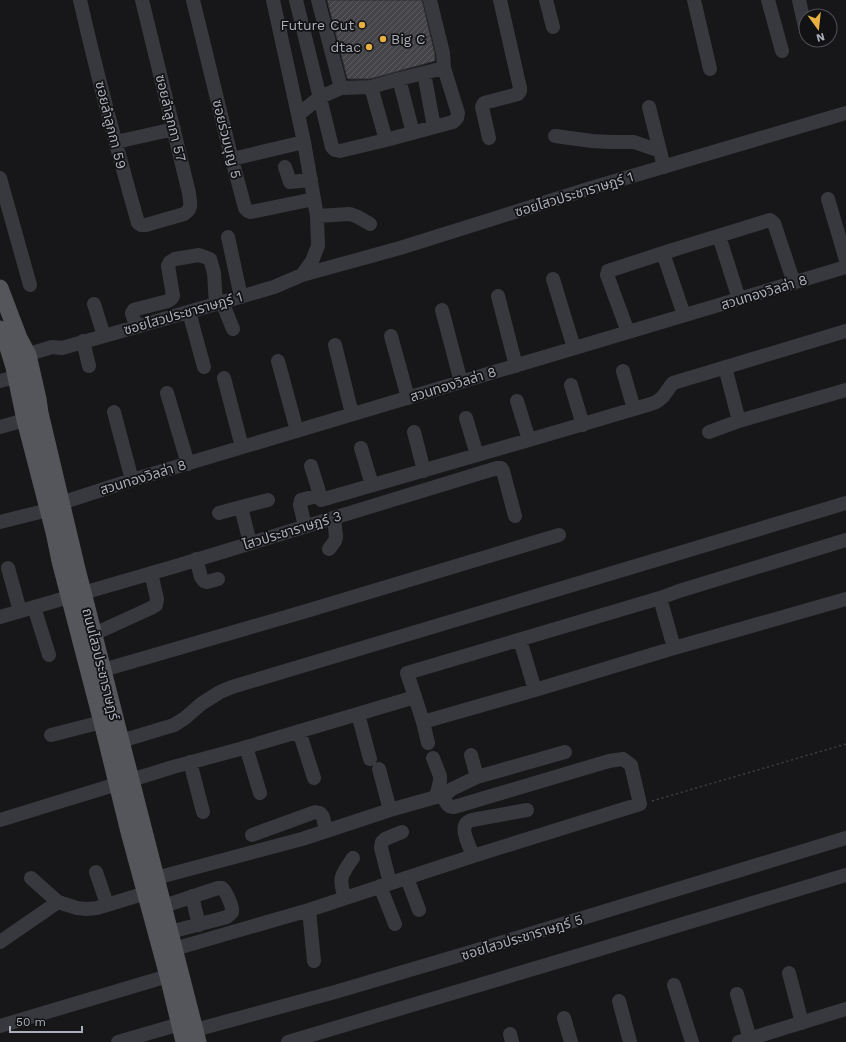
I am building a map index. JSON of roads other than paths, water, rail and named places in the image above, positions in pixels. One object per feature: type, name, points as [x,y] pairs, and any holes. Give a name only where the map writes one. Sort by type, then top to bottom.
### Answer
[{"type":"main road","name":"ถนนไสวประชาราษฎร์","points":[[0,288],[19,338],[17,367]]},
{"type":"main road","name":"ถนนไสวประชาราษฎร์","points":[[0,329],[30,400],[40,413],[54,506],[60,561],[94,634],[121,741],[129,832],[180,1024],[193,1038]]},
{"type":"main road","name":"ถนนไสวประชาราษฎร์","points":[[30,400],[25,420],[54,506]]},
{"type":"main road","name":"ถนนไสวประชาราษฎร์","points":[[76,595],[106,741],[124,782],[156,878],[174,949],[193,1038]]},
{"type":"street","name":"ซอยลำลูกกา 59","points":[[80,0],[138,223],[141,225],[146,225],[165,220]]},
{"type":"street","name":"ซอยลำลูกกา 57","points":[[142,0],[189,193],[190,207],[188,211],[184,214],[165,220]]},
{"type":"street","name":"ซอยร่วมบุญ 5","points":[[193,0],[245,208],[251,212],[314,199]]},
{"type":"street","points":[[273,0],[304,142],[317,216],[318,246],[312,261],[302,275]]},
{"type":"street","points":[[296,0],[332,147],[335,150],[340,151],[453,122],[457,118],[458,113],[444,68],[443,52],[430,0]]},
{"type":"street","points":[[318,0],[341,88]]},
{"type":"street","points":[[489,138],[482,105],[484,103],[518,94],[520,91],[500,0]]},
{"type":"street","points":[[546,0],[553,27]]},
{"type":"street","points":[[694,0],[710,69]]},
{"type":"street","points":[[768,0],[782,51]]},
{"type":"street","points":[[314,73],[336,67]]},
{"type":"street","points":[[298,115],[320,97],[341,88],[371,87],[444,68]]},
{"type":"street","points":[[424,73],[434,127]]},
{"type":"street","points":[[399,79],[412,133]]},
{"type":"street","points":[[371,87],[386,140]]},
{"type":"street","points":[[649,107],[664,167]]},
{"type":"street","name":"ซอยไสวประชาราษฎร์ 1","points":[[17,367],[55,354],[62,348],[83,341],[274,287],[302,275],[400,248],[580,191],[846,113]]},
{"type":"street","points":[[116,142],[174,129]]},
{"type":"street","points":[[555,136],[592,141],[634,142],[660,151]]},
{"type":"street","points":[[232,159],[304,142]]},
{"type":"street","points":[[285,167],[290,182],[311,180]]},
{"type":"street","points":[[0,178],[30,285]]},
{"type":"street","points":[[828,199],[846,260]]},
{"type":"street","points":[[317,216],[350,214],[370,224]]},
{"type":"street","points":[[628,332],[607,275],[608,271],[770,220],[774,223],[794,283]]},
{"type":"street","points":[[719,236],[739,299]]},
{"type":"street","points":[[228,237],[241,296]]},
{"type":"street","points":[[663,253],[684,315]]},
{"type":"street","points":[[136,327],[132,313],[136,308],[168,301],[173,296],[168,266],[170,262],[175,259],[199,255],[210,259],[219,303],[233,330]]},
{"type":"street","name":"สวนทองวิลล่า 8","points":[[1,518],[54,506],[132,480],[846,267]]},
{"type":"street","points":[[553,279],[574,348]]},
{"type":"street","points":[[498,296],[516,366]]},
{"type":"street","points":[[94,304],[104,336]]},
{"type":"street","points":[[442,310],[461,382]]},
{"type":"street","points":[[189,312],[204,367]]},
{"type":"street","points":[[311,466],[321,500],[583,425],[657,402],[663,397],[673,383],[846,331]]},
{"type":"street","points":[[391,336],[408,398]]},
{"type":"street","points":[[83,341],[89,366]]},
{"type":"street","points":[[335,345],[352,414]]},
{"type":"street","points":[[278,361],[298,431]]},
{"type":"street","points":[[725,367],[738,421]]},
{"type":"street","points":[[623,371],[634,409]]},
{"type":"street","points":[[224,378],[242,447]]},
{"type":"street","points":[[571,385],[583,425]]},
{"type":"street","points":[[709,432],[738,421],[846,390]]},
{"type":"street","points":[[167,393],[188,464]]},
{"type":"street","points":[[517,401],[529,440]]},
{"type":"street","points":[[114,412],[132,480]]},
{"type":"street","points":[[466,418],[477,455]]},
{"type":"street","points":[[0,427],[25,420]]},
{"type":"street","points":[[414,432],[424,471]]},
{"type":"street","points":[[361,448],[372,485]]},
{"type":"street","name":"ไสวประชาราษฎร์ 3","points":[[0,616],[151,573],[497,468],[501,468],[515,516]]},
{"type":"street","points":[[306,526],[300,504],[301,500],[320,495]]},
{"type":"street","points":[[219,513],[268,500]]},
{"type":"street","points":[[121,741],[174,725],[220,692],[232,687],[413,632],[707,546],[846,503]]},
{"type":"street","points":[[241,507],[250,543]]},
{"type":"street","points":[[329,549],[335,542],[336,537],[334,518]]},
{"type":"street","points":[[103,670],[559,535]]},
{"type":"street","points":[[428,743],[423,722],[407,673],[660,598],[846,540]]},
{"type":"street","points":[[196,559],[204,581],[207,582],[218,579]]},
{"type":"street","points":[[8,568],[49,655]]},
{"type":"street","points":[[94,634],[151,608],[156,604],[157,599],[151,573]]},
{"type":"street","points":[[660,598],[674,648]]},
{"type":"street","points":[[423,722],[846,599]]},
{"type":"street","points":[[520,640],[535,690]]},
{"type":"street","points":[[0,820],[190,762],[415,697]]},
{"type":"street","points":[[358,714],[390,810]]},
{"type":"street","points":[[51,735],[102,722]]},
{"type":"street","points":[[300,731],[314,778]]},
{"type":"street","points":[[246,747],[260,793]]},
{"type":"street","points":[[156,878],[326,831],[390,810],[440,796],[452,788],[477,777],[565,752]]},
{"type":"street","points":[[471,755],[477,777]]},
{"type":"street","points":[[174,949],[308,910],[473,856],[640,804],[631,764],[623,759],[609,761],[450,807],[447,806],[440,796],[440,776],[433,758]]},
{"type":"street","points":[[190,762],[203,812]]},
{"type":"street","points":[[473,856],[464,832],[464,826],[468,822],[527,810]]},
{"type":"street","points":[[252,835],[316,812],[320,813],[323,817],[326,831]]},
{"type":"street","points":[[395,924],[385,885],[381,848],[382,842],[385,839],[402,832]]},
{"type":"street","name":"ซอยไสวประชาราษฎร์ 5","points":[[193,1038],[335,992],[846,838]]},
{"type":"street","points":[[345,898],[342,890],[341,879],[343,872],[353,858]]},
{"type":"street","points":[[96,872],[107,904]]},
{"type":"street","points":[[288,1042],[846,875]]},
{"type":"street","points":[[31,878],[58,902],[77,908],[97,908],[146,893]]},
{"type":"street","points":[[407,878],[419,910]]},
{"type":"street","points":[[164,906],[192,896],[222,888],[226,890],[232,910],[232,913],[227,917],[170,932]]},
{"type":"street","points":[[192,896],[200,925]]},
{"type":"street","points":[[0,942],[58,902]]},
{"type":"street","points":[[308,910],[314,961]]},
{"type":"street","points":[[789,973],[802,1023]]},
{"type":"street","points":[[0,1026],[168,976]]},
{"type":"street","points":[[674,985],[692,1042]]},
{"type":"street","points":[[737,994],[744,1040],[846,1009]]},
{"type":"street","points":[[619,1001],[630,1042]]},
{"type":"street","points":[[564,1018],[571,1042]]},
{"type":"street","points":[[118,1042],[180,1024]]},
{"type":"place","name":"Future Cut","points":[[362,25]]},
{"type":"place","name":"Big C","points":[[383,39]]},
{"type":"place","name":"dtac","points":[[369,47]]}]
